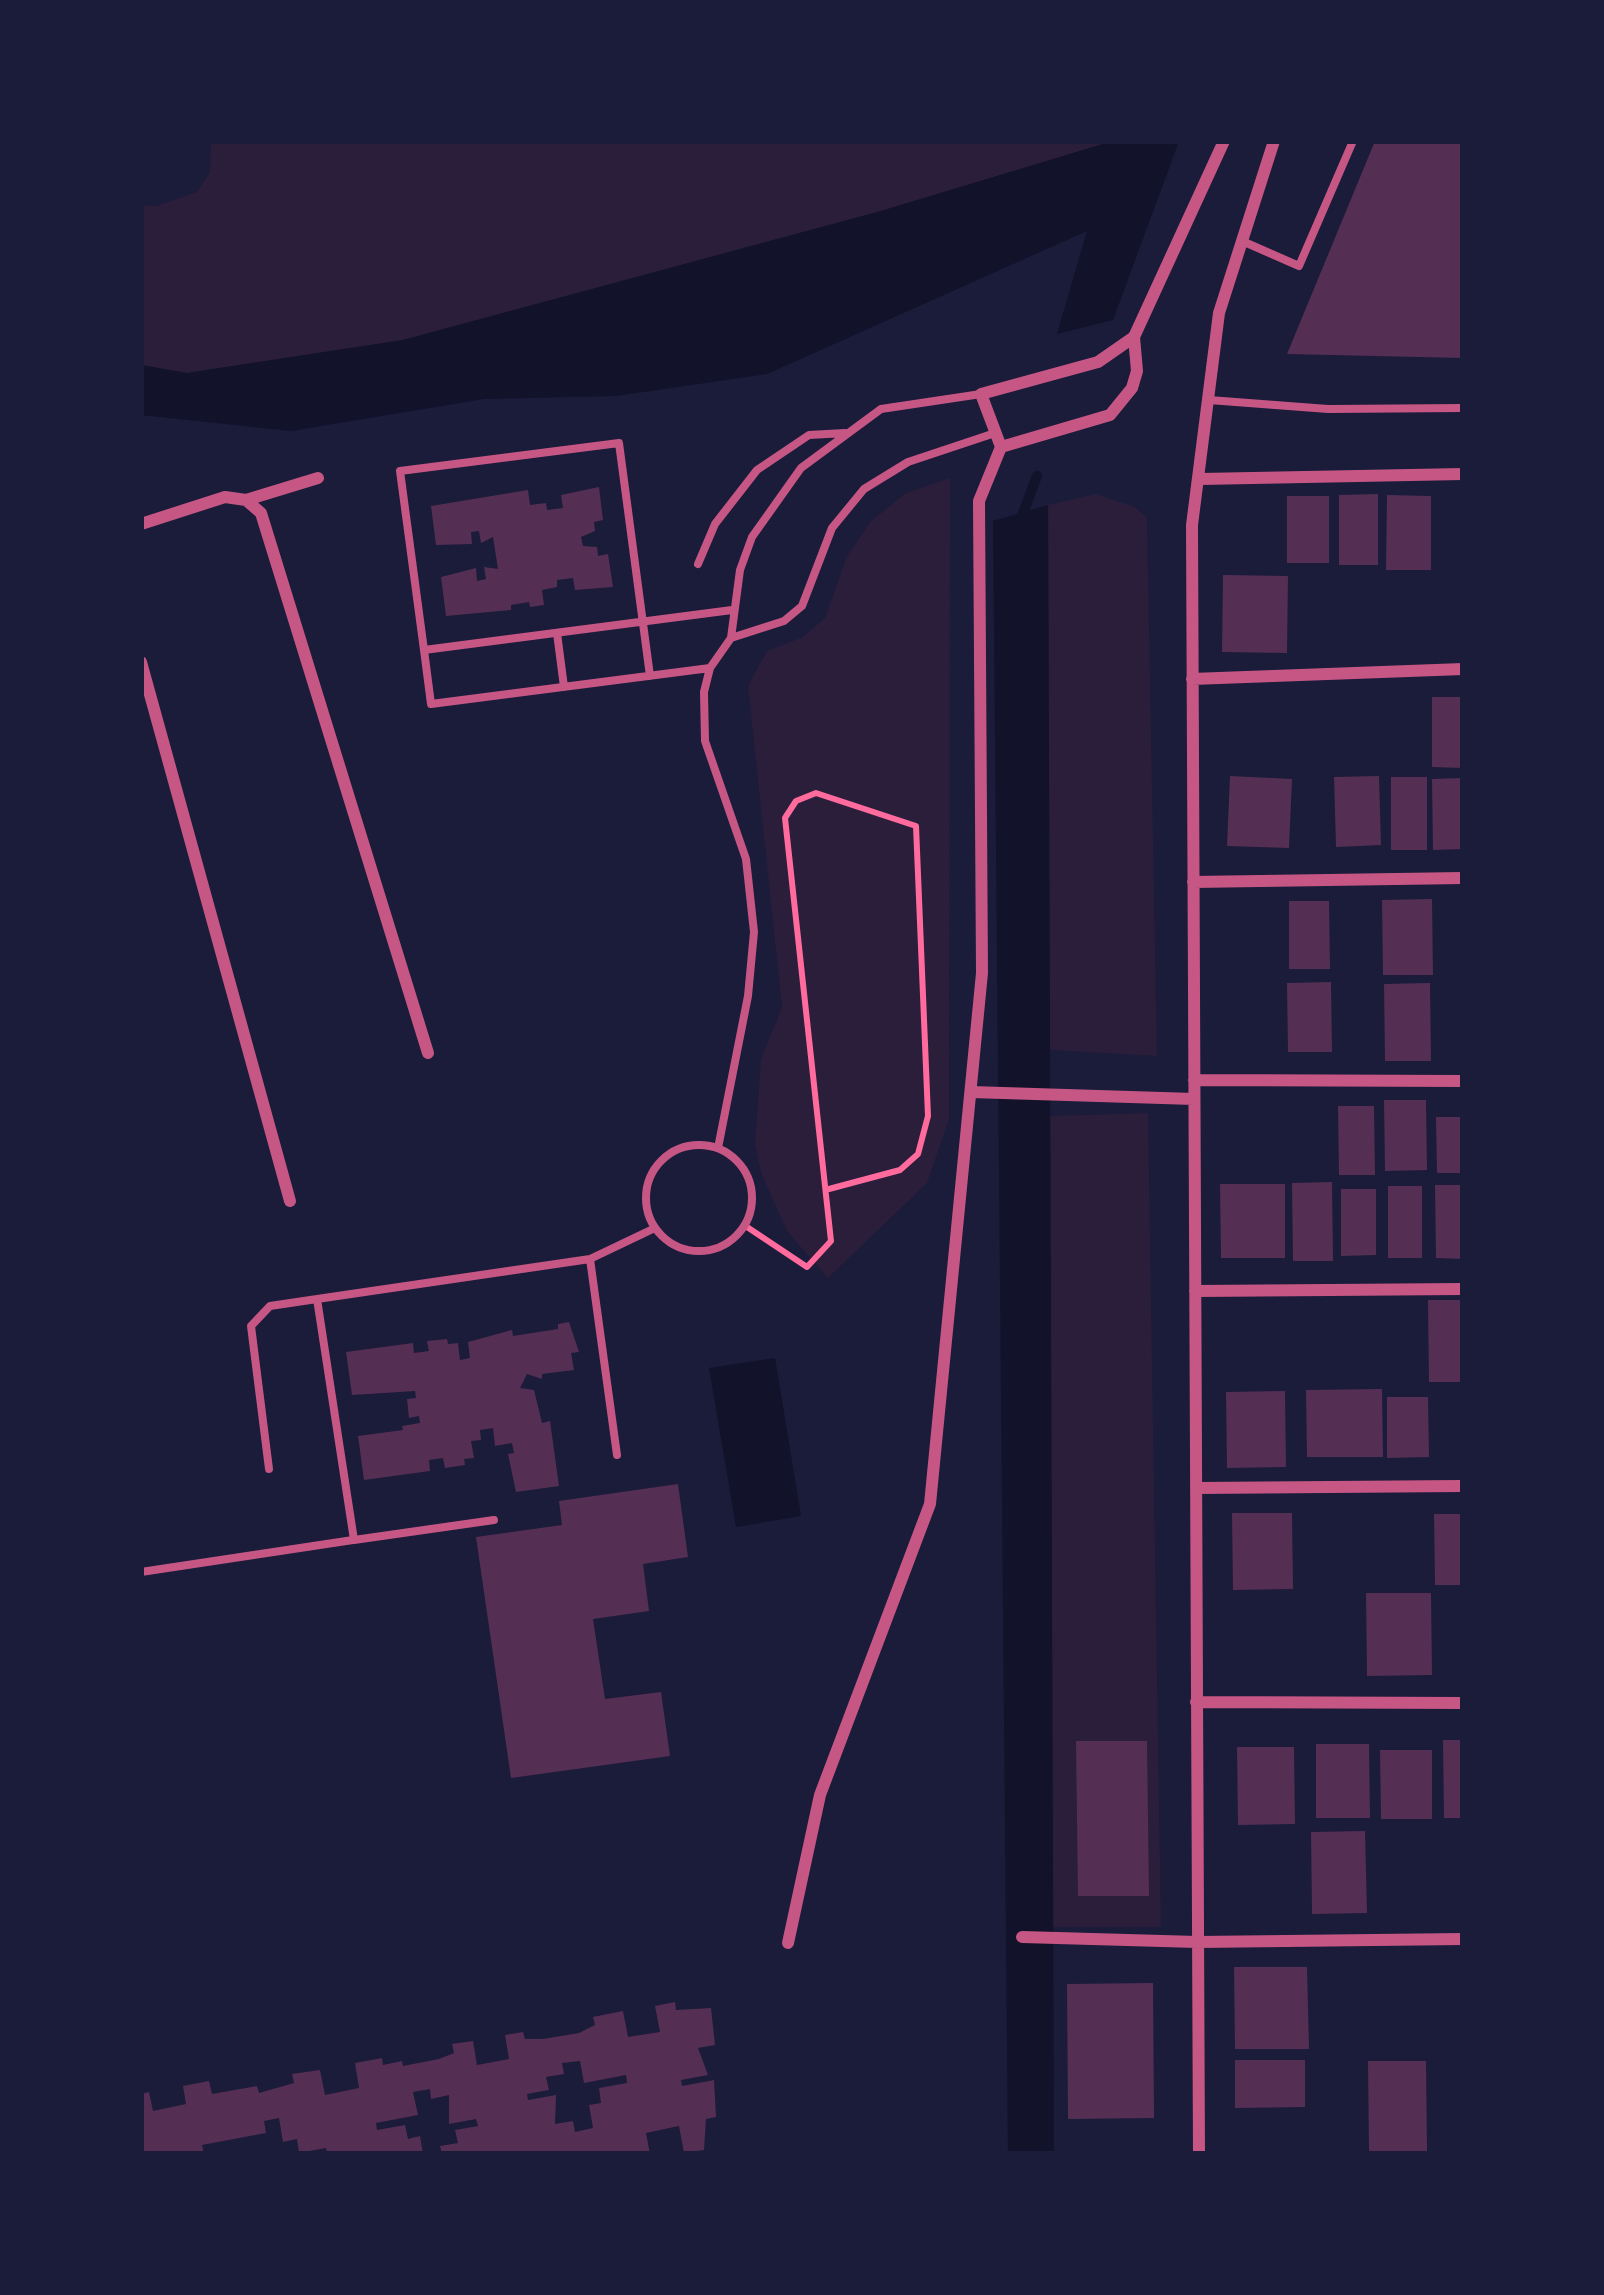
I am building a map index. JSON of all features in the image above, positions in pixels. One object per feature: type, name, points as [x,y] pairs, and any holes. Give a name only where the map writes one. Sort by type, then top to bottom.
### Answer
[{"type":"street","points":[[1001,447],[1109,416],[1132,388],[1137,371],[1134,337],[1224,141]]},
{"type":"street","points":[[1198,2154],[1192,525],[1219,313],[1274,141]]},
{"type":"street","points":[[788,1943],[820,1796],[930,1504],[982,973],[979,501],[1001,447],[981,394],[1098,362],[1134,337]]},
{"type":"street","points":[[1200,478],[1463,474]]},
{"type":"street","points":[[141,524],[225,497],[246,500],[318,478]]},
{"type":"street","points":[[246,500],[261,513],[428,1053]]},
{"type":"street","points":[[141,662],[290,1201]]},
{"type":"street","points":[[1192,679],[1463,669]]},
{"type":"street","points":[[1193,882],[1463,878]]},
{"type":"street","points":[[1194,1080],[1463,1081]]},
{"type":"street","points":[[971,1092],[1194,1099]]},
{"type":"street","points":[[1195,1291],[1463,1289]]},
{"type":"street","points":[[1196,1488],[1463,1486]]},
{"type":"street","points":[[1196,1702],[1463,1703]]},
{"type":"street","points":[[1022,1936],[1198,1942],[1463,1939]]},
{"type":"lane","points":[[1240,241],[1299,266],[1353,141]]},
{"type":"lane","points":[[718,1148],[748,996],[754,932],[746,859],[705,741],[704,692],[710,668],[730,638],[740,570],[766,512],[801,467],[847,433],[880,410],[981,394]]},
{"type":"lane","points":[[1209,400],[1328,409],[1463,408]]},
{"type":"lane","points":[[698,564],[715,524],[757,470],[809,435],[847,433]]},
{"type":"lane","points":[[730,638],[784,621],[802,606],[832,528],[864,490],[908,462],[995,433]]},
{"type":"lane","points":[[650,676],[619,442],[400,471],[431,704],[650,676],[710,668]]},
{"type":"lane","points":[[424,650],[732,610]]},
{"type":"lane","points":[[557,633],[564,687]]},
{"type":"lane","points":[[686,1147],[718,1148],[732,1156],[750,1184],[752,1201],[745,1225],[729,1242],[697,1251],[681,1248],[656,1228],[647,1196],[658,1165],[686,1147]]},
{"type":"lane","points":[[269,1469],[251,1326],[270,1306],[590,1259],[656,1228]]},
{"type":"lane","points":[[590,1259],[617,1455]]},
{"type":"lane","points":[[317,1299],[354,1540]]},
{"type":"lane","points":[[141,1572],[494,1520]]},
{"type":"path","points":[[745,1225],[807,1267],[830,1241],[829,1189],[784,818],[796,801],[816,793],[916,826],[928,1116],[918,1154],[900,1170],[829,1189]]},
{"type":"shaded area","points":[[211,141],[1113,141],[881,211],[403,340],[187,373],[141,365],[141,205],[156,206],[197,192],[210,172]]},
{"type":"shaded area","points":[[1113,141],[1179,141],[1113,320],[1057,334],[1087,231],[767,374],[616,396],[484,399],[291,431],[141,415],[141,365],[187,373],[403,340],[881,211]]},
{"type":"shaded area","points":[[950,478],[949,1119],[927,1183],[828,1278],[787,1231],[761,1173],[755,1143],[761,1059],[782,1007],[748,686],[767,651],[803,637],[825,618],[847,556],[871,521],[906,493]]},
{"type":"shaded area","points":[[1095,494],[1135,507],[1147,518],[1157,1056],[1050,1050],[1048,505]]},
{"type":"shaded area","points":[[1048,505],[1054,2154],[1008,2154],[993,521]]},
{"type":"shaded area","points":[[1148,1113],[1161,1927],[1053,1927],[1050,1116]]},
{"type":"shaded area","points":[[775,1358],[801,1516],[736,1527],[709,1368]]},
{"type":"building","points":[[1375,141],[1463,141],[1463,358],[1287,354]]},
{"type":"building","points":[[599,487],[603,520],[594,522],[595,531],[581,537],[583,546],[597,547],[598,556],[608,554],[613,587],[575,590],[573,578],[557,580],[557,587],[542,590],[544,605],[530,607],[529,602],[511,605],[511,610],[446,616],[441,577],[476,568],[477,581],[486,579],[484,567],[498,569],[493,537],[481,543],[479,531],[471,532],[472,544],[436,545],[431,506],[528,490],[530,505],[546,503],[547,510],[563,508],[561,495]]},
{"type":"building","points":[[1378,494],[1378,565],[1339,565],[1339,495]]},
{"type":"building","points":[[1387,495],[1431,496],[1431,570],[1386,570]]},
{"type":"building","points":[[1287,496],[1329,496],[1329,563],[1287,563]]},
{"type":"building","points":[[1223,575],[1288,576],[1287,653],[1222,652]]},
{"type":"building","points":[[1432,697],[1463,697],[1463,768],[1432,767]]},
{"type":"building","points":[[1230,776],[1292,779],[1289,848],[1227,846]]},
{"type":"building","points":[[1379,776],[1381,845],[1336,847],[1334,777]]},
{"type":"building","points":[[1391,777],[1427,777],[1427,850],[1391,850]]},
{"type":"building","points":[[1463,778],[1463,849],[1433,850],[1432,779]]},
{"type":"building","points":[[1432,899],[1433,975],[1383,975],[1382,900]]},
{"type":"building","points":[[1289,901],[1329,901],[1330,969],[1289,969]]},
{"type":"building","points":[[1331,982],[1332,1052],[1288,1052],[1287,983]]},
{"type":"building","points":[[1430,983],[1431,1061],[1385,1061],[1384,984]]},
{"type":"building","points":[[1384,1100],[1426,1100],[1427,1170],[1385,1171]]},
{"type":"building","points":[[1338,1106],[1374,1106],[1375,1175],[1339,1175]]},
{"type":"building","points":[[1436,1117],[1463,1117],[1463,1173],[1437,1173]]},
{"type":"building","points":[[1332,1182],[1333,1261],[1293,1261],[1292,1183]]},
{"type":"building","points":[[1220,1184],[1285,1184],[1285,1258],[1221,1258]]},
{"type":"building","points":[[1435,1185],[1463,1185],[1463,1259],[1436,1258]]},
{"type":"building","points":[[1388,1186],[1422,1186],[1422,1258],[1388,1258]]},
{"type":"building","points":[[1341,1189],[1376,1189],[1376,1255],[1341,1256]]},
{"type":"building","points":[[1428,1300],[1463,1300],[1463,1382],[1429,1382]]},
{"type":"building","points":[[569,1322],[579,1352],[571,1353],[574,1370],[542,1374],[542,1379],[527,1374],[520,1388],[534,1390],[542,1423],[550,1421],[559,1486],[516,1492],[508,1454],[514,1453],[512,1443],[495,1446],[493,1428],[480,1430],[481,1440],[471,1441],[474,1458],[464,1459],[465,1465],[445,1468],[443,1458],[429,1460],[430,1471],[364,1480],[358,1436],[420,1423],[419,1416],[409,1418],[407,1399],[416,1398],[415,1391],[352,1395],[346,1352],[413,1343],[414,1353],[429,1351],[427,1341],[447,1339],[448,1344],[458,1343],[460,1360],[470,1358],[468,1342],[512,1330],[513,1336],[558,1329],[558,1324]]},
{"type":"building","points":[[1382,1389],[1383,1457],[1307,1457],[1306,1390]]},
{"type":"building","points":[[1285,1391],[1286,1467],[1227,1468],[1226,1392]]},
{"type":"building","points":[[1387,1397],[1428,1397],[1429,1457],[1387,1458]]},
{"type":"building","points":[[678,1484],[688,1557],[643,1564],[649,1611],[593,1619],[605,1699],[661,1692],[670,1756],[511,1778],[476,1537],[562,1525],[559,1501]]},
{"type":"building","points":[[1232,1513],[1292,1513],[1293,1589],[1233,1590]]},
{"type":"building","points":[[1434,1514],[1463,1514],[1463,1585],[1435,1585]]},
{"type":"building","points":[[1366,1593],[1431,1593],[1432,1675],[1367,1676]]},
{"type":"building","points":[[1443,1740],[1463,1740],[1463,1818],[1444,1818]]},
{"type":"building","points":[[1076,1741],[1147,1741],[1149,1896],[1078,1896]]},
{"type":"building","points":[[1316,1744],[1369,1744],[1370,1818],[1316,1818]]},
{"type":"building","points":[[1237,1747],[1294,1747],[1295,1824],[1238,1825]]},
{"type":"building","points":[[1380,1750],[1432,1750],[1432,1819],[1381,1819]]},
{"type":"building","points":[[1365,1831],[1367,1913],[1312,1914],[1311,1832]]},
{"type":"building","points":[[1234,1967],[1307,1967],[1309,2049],[1235,2049]]},
{"type":"building","points":[[1153,1983],[1154,2118],[1068,2119],[1067,1984]]},
{"type":"building","points":[[675,2002],[676,2010],[711,2008],[715,2045],[698,2048],[708,2075],[681,2080],[682,2086],[714,2080],[716,2117],[706,2119],[704,2150],[684,2153],[679,2126],[646,2133],[650,2154],[442,2154],[440,2146],[458,2143],[455,2130],[478,2126],[476,2119],[449,2124],[449,2095],[431,2099],[430,2089],[413,2092],[418,2115],[376,2123],[377,2130],[405,2125],[408,2139],[420,2136],[423,2154],[327,2154],[326,2148],[299,2153],[297,2139],[283,2142],[279,2118],[264,2121],[266,2133],[202,2145],[204,2154],[141,2154],[141,2094],[149,2092],[153,2111],[186,2104],[183,2086],[209,2081],[212,2094],[257,2086],[259,2093],[294,2083],[292,2074],[320,2070],[325,2095],[359,2088],[355,2063],[382,2058],[383,2065],[402,2061],[403,2066],[439,2059],[454,2053],[452,2044],[473,2041],[477,2065],[509,2059],[505,2035],[523,2032],[525,2039],[543,2039],[579,2033],[595,2025],[593,2017],[623,2011],[628,2037],[660,2032],[655,2006]],"holes":[[[580,2061],[584,2083],[626,2075],[627,2083],[599,2088],[601,2103],[589,2105],[593,2128],[575,2132],[573,2121],[555,2124],[556,2095],[528,2100],[527,2094],[549,2090],[546,2077],[564,2074],[562,2063]]]},
{"type":"building","points":[[1235,2060],[1305,2060],[1305,2107],[1235,2108]]},
{"type":"building","points":[[1368,2061],[1426,2061],[1427,2151],[1369,2151]]},
{"type":"waterway","points":[[1020,521],[1037,476]]}]
